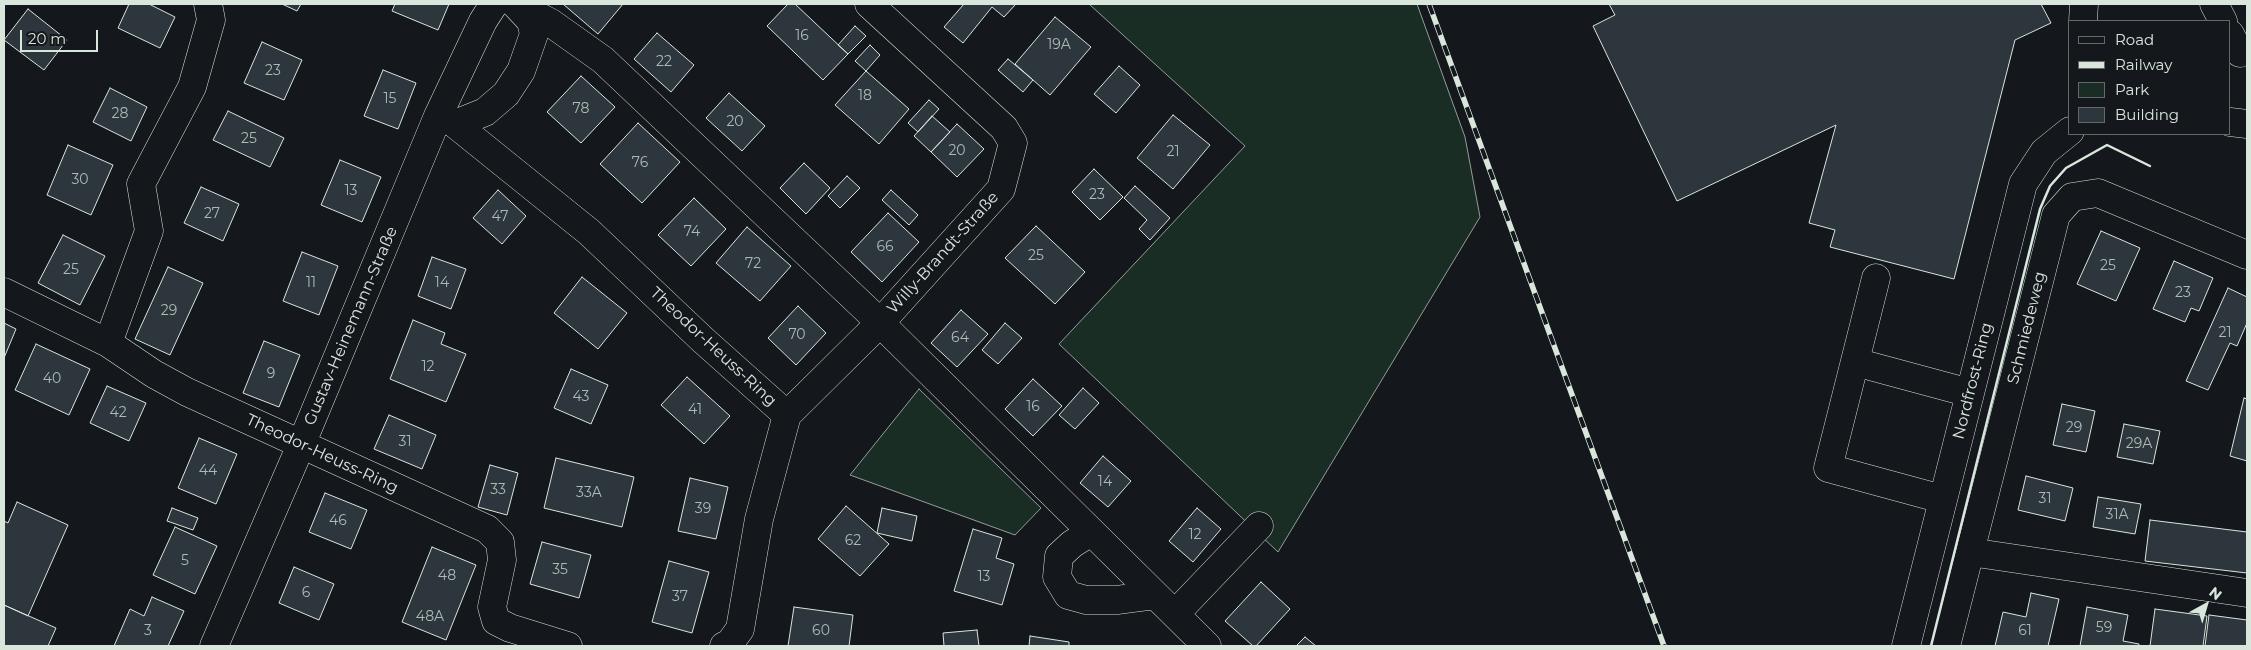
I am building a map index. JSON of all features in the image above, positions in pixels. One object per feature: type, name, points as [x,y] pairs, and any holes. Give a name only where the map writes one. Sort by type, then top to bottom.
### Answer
[{"type":"street","points":[[108,343],[149,231],[142,184],[192,87],[211,20],[208,4]]},
{"type":"street","name":"Gustav-Heinemann-Straße","points":[[214,646],[301,445],[447,120],[483,21],[494,4]]},
{"type":"street","points":[[447,120],[485,112],[506,94],[521,71],[534,34],[531,21],[515,4]]},
{"type":"street","points":[[515,4],[551,23],[603,60],[880,323],[1207,646]]},
{"type":"street","name":"Willy-Brandt-Straße","points":[[869,4],[990,114],[1004,128],[1013,143],[1001,189],[880,323]]},
{"type":"street","points":[[2083,20],[2084,4]]},
{"type":"street","points":[[2214,4],[2222,20]]},
{"type":"street","name":"Theodor-Heuss-Ring","points":[[447,120],[590,232],[703,340],[788,415]]},
{"type":"street","points":[[2231,122],[2247,124]]},
{"type":"street","name":"Nordfrost-Ring","points":[[1906,646],[2024,184],[2044,152],[2068,133]]},
{"type":"street","name":"Schmiedeweg","points":[[1946,646],[2056,215],[2072,197],[2098,193],[2247,254]]},
{"type":"street","points":[[1876,278],[1828,468],[1942,499]]},
{"type":"street","name":"Theodor-Heuss-Ring","points":[[4,292],[108,343],[154,374],[187,392],[487,529],[500,542],[502,560],[492,607],[496,621],[510,628],[568,646]]},
{"type":"street","name":"Theodor-Heuss-Ring","points":[[724,646],[730,643],[740,629],[759,519],[788,415],[880,323]]},
{"type":"street","points":[[1855,362],[1970,393]]},
{"type":"street","points":[[1174,614],[1259,526]]},
{"type":"street","points":[[1091,532],[1072,544],[1059,556],[1056,578],[1068,595],[1086,600],[1117,600],[1155,595]]},
{"type":"street","points":[[1970,552],[2247,593]]},
{"type":"green space","points":[[1089,4],[1417,4],[1465,137],[1480,217],[1278,552],[1059,344],[1245,146]]},
{"type":"green space","points":[[919,389],[1041,508],[1015,535],[850,475]]},
{"type":"building","points":[[129,4],[149,4],[175,17],[160,48],[118,28]]},
{"type":"building","points":[[282,4],[301,4],[297,11]]},
{"type":"building","points":[[395,4],[449,4],[438,30],[392,11]]},
{"type":"building","points":[[563,4],[623,4],[598,34]]},
{"type":"building","points":[[788,4],[795,4],[848,54],[823,80],[767,26]]},
{"type":"building","points":[[964,4],[1016,4],[1004,17],[992,7],[963,43],[944,27]]},
{"type":"building","points":[[1609,4],[2041,4],[2051,23],[2015,40],[1954,279],[1830,247],[1835,230],[1809,223],[1836,125],[1677,201],[1593,26],[1615,15]]},
{"type":"building","points":[[28,9],[67,40],[44,70],[4,40]]},
{"type":"building","points":[[1055,17],[1091,47],[1050,95],[1015,64]]},
{"type":"building","points":[[855,26],[866,36],[848,54],[838,45]]},
{"type":"building","points":[[657,33],[694,65],[671,92],[634,59]]},
{"type":"building","points":[[262,42],[302,60],[284,100],[244,83]]},
{"type":"building","points":[[870,45],[880,55],[866,71],[855,61]]},
{"type":"building","points":[[1008,59],[1033,80],[1023,92],[998,70]]},
{"type":"building","points":[[1119,66],[1140,85],[1116,113],[1094,94]]},
{"type":"building","points":[[383,70],[416,83],[398,129],[364,116]]},
{"type":"building","points":[[866,71],[909,109],[879,144],[835,105]]},
{"type":"building","points":[[581,76],[615,107],[581,143],[547,112]]},
{"type":"building","points":[[110,88],[147,107],[131,141],[93,122]]},
{"type":"building","points":[[729,93],[765,126],[742,151],[706,118]]},
{"type":"building","points":[[929,100],[939,109],[918,132],[908,123]]},
{"type":"building","points":[[228,111],[284,138],[270,167],[213,140]]},
{"type":"building","points":[[1173,115],[1210,145],[1173,189],[1137,158]]},
{"type":"building","points":[[932,116],[950,132],[931,152],[914,136]]},
{"type":"building","points":[[638,123],[680,162],[642,203],[600,164]]},
{"type":"building","points":[[957,124],[984,149],[957,177],[931,152]]},
{"type":"building","points":[[68,145],[113,165],[91,215],[47,195]]},
{"type":"building","points":[[340,160],[381,177],[362,222],[321,205]]},
{"type":"building","points":[[804,163],[830,188],[806,214],[780,188]]},
{"type":"building","points":[[1094,169],[1123,197],[1100,220],[1072,192]]},
{"type":"building","points":[[847,176],[860,188],[840,208],[828,196]]},
{"type":"building","points":[[1135,186],[1170,218],[1150,240],[1139,229],[1147,220],[1124,198]]},
{"type":"building","points":[[201,187],[239,204],[223,241],[184,223]]},
{"type":"building","points":[[498,190],[526,216],[502,244],[473,218]]},
{"type":"building","points":[[891,190],[918,215],[909,225],[882,200]]},
{"type":"building","points":[[694,198],[726,229],[691,266],[658,235]]},
{"type":"building","points":[[888,213],[919,242],[882,282],[851,252]]},
{"type":"building","points":[[1036,226],[1085,272],[1055,304],[1005,258]]},
{"type":"building","points":[[747,227],[791,266],[760,301],[716,263]]},
{"type":"building","points":[[2101,231],[2140,248],[2116,301],[2077,284]]},
{"type":"building","points":[[63,235],[105,256],[80,305],[38,283]]},
{"type":"building","points":[[302,252],[338,266],[319,315],[283,301]]},
{"type":"building","points":[[432,257],[466,269],[451,309],[418,296]]},
{"type":"building","points":[[2174,261],[2213,278],[2199,311],[2191,308],[2185,322],[2153,309]]},
{"type":"building","points":[[168,267],[203,283],[170,355],[135,339]]},
{"type":"building","points":[[582,277],[627,313],[598,349],[554,313]]},
{"type":"building","points":[[2228,288],[2247,297],[2247,323],[2237,346],[2230,343],[2208,390],[2186,381]]},
{"type":"building","points":[[798,306],[826,333],[796,365],[768,338]]},
{"type":"building","points":[[961,310],[988,334],[957,367],[931,343]]},
{"type":"building","points":[[413,320],[445,333],[441,344],[466,354],[446,402],[390,379]]},
{"type":"building","points":[[4,323],[16,329],[4,358]]},
{"type":"building","points":[[1005,323],[1022,338],[998,364],[982,350]]},
{"type":"building","points":[[264,341],[300,355],[279,407],[243,393]]},
{"type":"building","points":[[36,344],[90,369],[69,415],[15,390]]},
{"type":"building","points":[[571,369],[608,385],[591,424],[554,408]]},
{"type":"building","points":[[687,377],[730,416],[704,444],[661,405]]},
{"type":"building","points":[[1033,379],[1062,406],[1033,436],[1005,409]]},
{"type":"building","points":[[107,386],[146,403],[129,441],[90,423]]},
{"type":"building","points":[[1083,388],[1099,403],[1075,429],[1059,415]]},
{"type":"building","points":[[2244,398],[2247,399],[2247,461],[2230,456]]},
{"type":"building","points":[[2062,404],[2095,411],[2086,452],[2053,445]]},
{"type":"building","points":[[389,415],[436,435],[422,469],[374,449]]},
{"type":"building","points":[[2124,424],[2160,431],[2153,464],[2117,457]]},
{"type":"building","points":[[199,438],[237,454],[216,504],[178,488]]},
{"type":"building","points":[[1103,456],[1131,481],[1108,507],[1080,483]]},
{"type":"building","points":[[556,458],[634,477],[622,527],[544,508]]},
{"type":"building","points":[[490,465],[518,473],[507,515],[478,507]]},
{"type":"building","points":[[2026,476],[2073,488],[2065,521],[2018,510]]},
{"type":"building","points":[[690,478],[728,487],[716,539],[678,531]]},
{"type":"building","points":[[325,493],[367,510],[351,549],[309,532]]},
{"type":"building","points":[[2098,497],[2141,504],[2135,534],[2093,527]]},
{"type":"building","points":[[17,502],[68,525],[28,616],[4,605],[4,521],[8,523]]},
{"type":"building","points":[[846,506],[889,544],[860,576],[818,539]]},
{"type":"building","points":[[172,508],[198,518],[193,530],[167,521]]},
{"type":"building","points":[[882,508],[917,516],[912,541],[877,533]]},
{"type":"building","points":[[1197,508],[1221,529],[1193,562],[1169,541]]},
{"type":"building","points":[[2150,520],[2247,532],[2247,573],[2145,561]]},
{"type":"building","points":[[175,527],[217,546],[195,594],[153,575]]},
{"type":"building","points":[[973,529],[1002,538],[996,558],[1014,564],[1002,605],[954,591]]},
{"type":"building","points":[[542,542],[591,555],[579,598],[530,584]]},
{"type":"building","points":[[432,547],[476,565],[446,640],[402,622]]},
{"type":"building","points":[[669,561],[709,572],[692,633],[652,622]]},
{"type":"building","points":[[294,567],[334,584],[319,620],[279,603]]},
{"type":"building","points":[[1261,582],[1290,609],[1256,646],[1253,646],[1225,621]]},
{"type":"building","points":[[2031,593],[2059,599],[2048,646],[1995,646],[2003,612],[2026,617]]},
{"type":"building","points":[[152,597],[184,611],[168,646],[114,646],[130,609],[144,616]]},
{"type":"building","points":[[4,605],[56,628],[48,646],[4,646]]},
{"type":"building","points":[[794,607],[853,615],[849,646],[788,646]]},
{"type":"building","points":[[2087,607],[2128,615],[2123,641],[2139,644],[2139,646],[2080,646]]},
{"type":"building","points":[[2155,609],[2207,616],[2203,646],[2150,646]]},
{"type":"building","points":[[2209,615],[2247,620],[2247,646],[2205,646]]},
{"type":"building","points":[[977,630],[979,646],[944,646],[943,633]]},
{"type":"building","points":[[1030,636],[1069,642],[1069,646],[1029,646]]},
{"type":"building","points":[[1305,637],[1316,646],[1296,646]]},
{"type":"railway","points":[[1429,4],[1664,646]]},
{"type":"wall","points":[[1931,646],[2040,209],[2050,186],[2066,168],[2107,145],[2150,166]]}]
